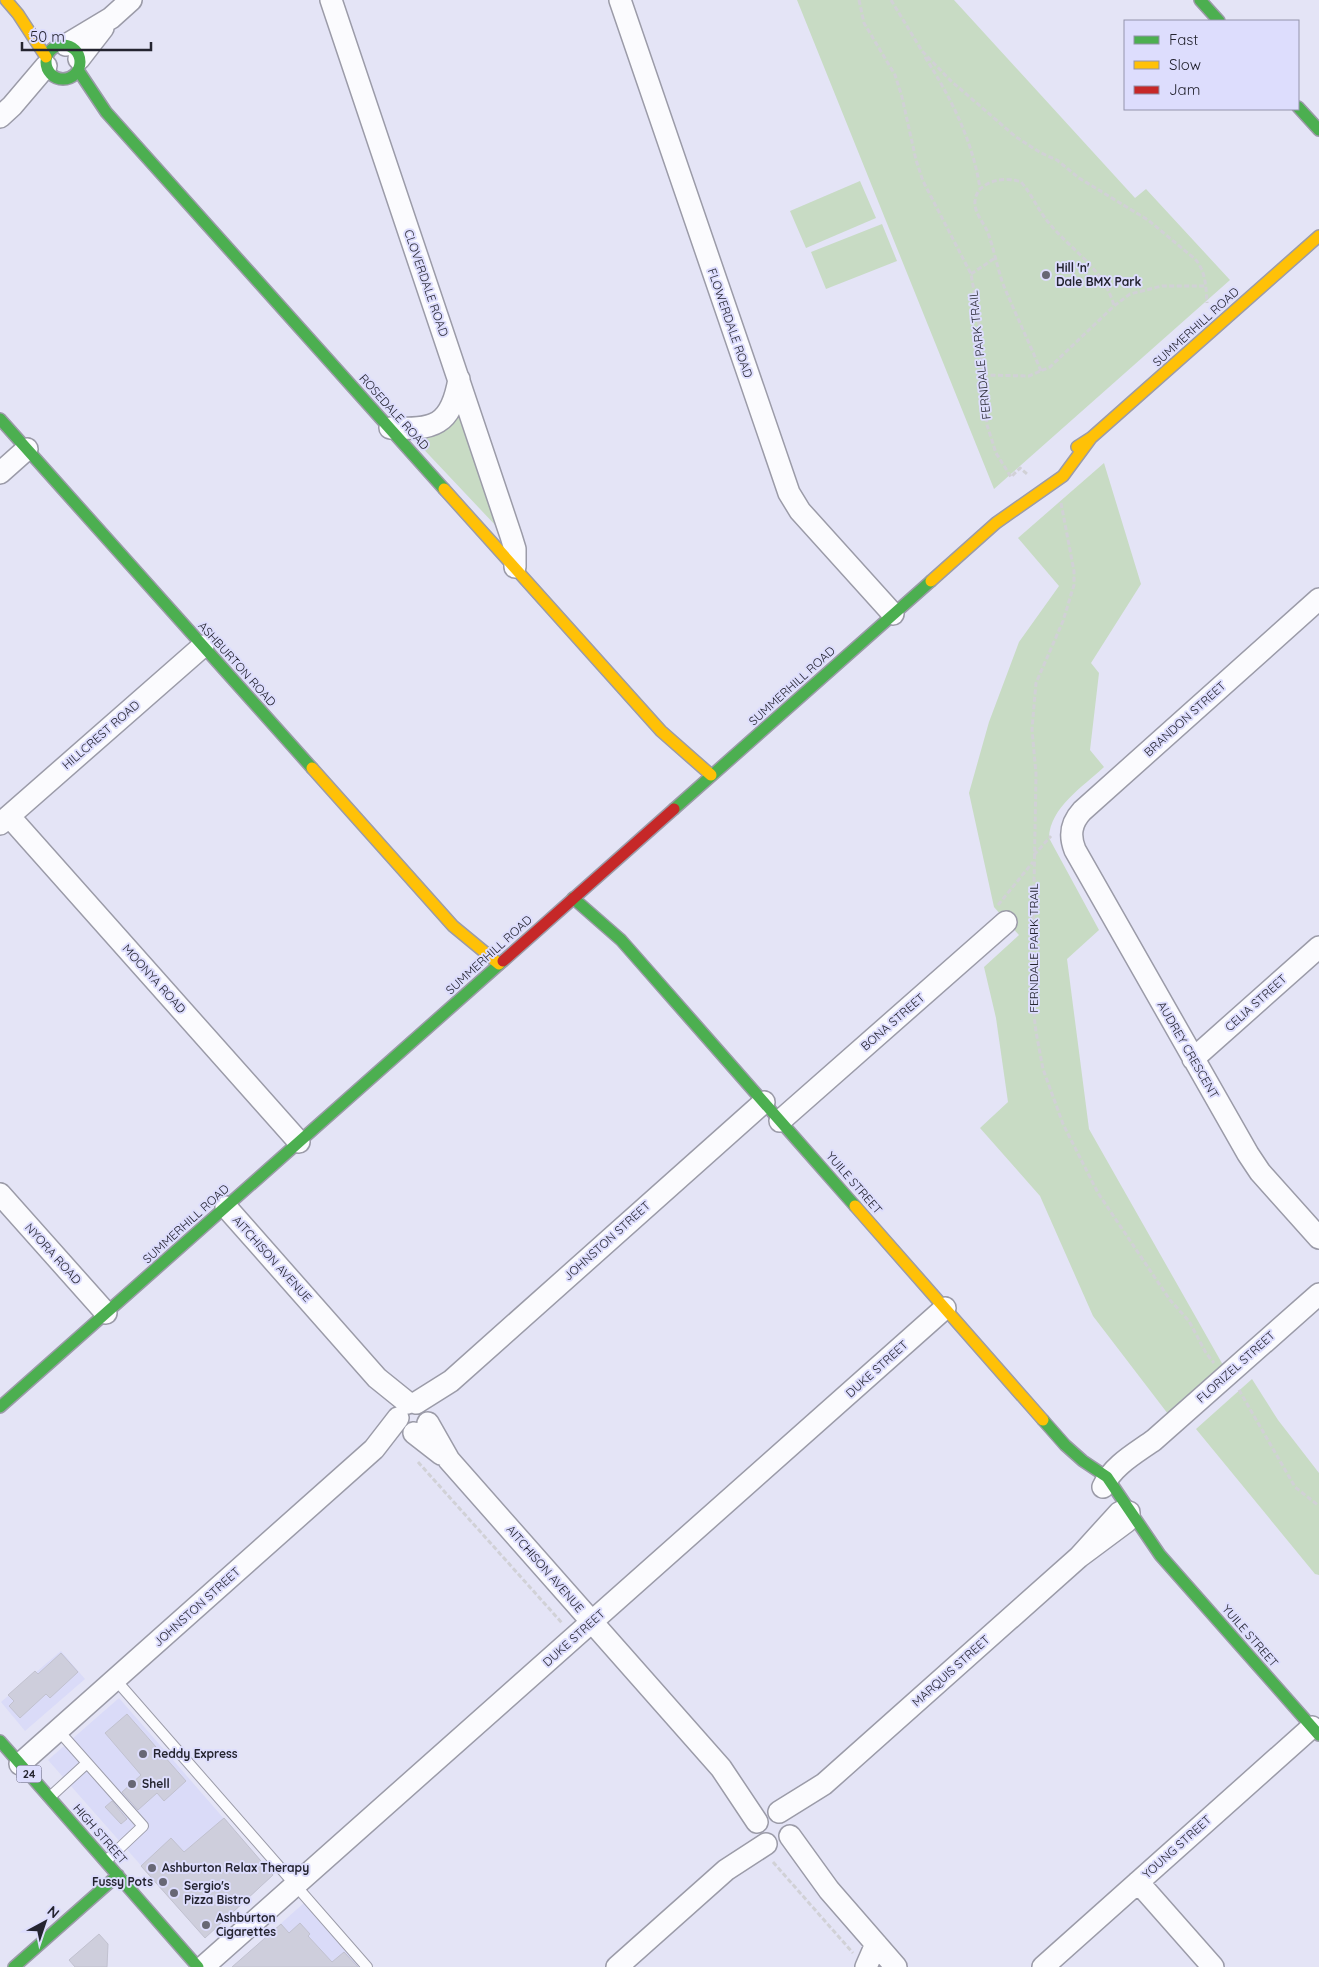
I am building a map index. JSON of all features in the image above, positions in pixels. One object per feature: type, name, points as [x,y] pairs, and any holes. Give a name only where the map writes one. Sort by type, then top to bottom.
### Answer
[{"type":"street","name":"ROSEDALE ROAD","points":[[6,0],[18,14],[53,70],[106,112],[661,731],[695,780]]},
{"type":"street","points":[[71,55],[131,0]]},
{"type":"street","name":"CLOVERDALE ROAD","points":[[331,0],[512,536],[515,548],[514,567]]},
{"type":"street","name":"FLOWERDALE ROAD","points":[[620,0],[789,493],[800,511],[893,614]]},
{"type":"street","points":[[1200,0],[1218,20]]},
{"type":"street","name":"ROSEDALE ROAD","points":[[18,14],[71,55],[106,112]]},
{"type":"street","points":[[53,70],[52,49],[71,55]]},
{"type":"street","points":[[53,70],[75,74],[71,55]]},
{"type":"street","points":[[6,111],[53,70]]},
{"type":"street","points":[[1299,108],[1319,130]]},
{"type":"street","name":"SUMMERHILL ROAD","points":[[1065,456],[1091,438],[1319,236]]},
{"type":"street","points":[[390,428],[425,428],[436,424],[448,412],[456,399],[459,379]]},
{"type":"street","name":"ASHBURTON ROAD","points":[[0,420],[454,926],[499,964]]},
{"type":"street","name":"SUMMERHILL ROAD","points":[[0,1407],[299,1142],[481,969],[499,964],[573,898],[589,890],[695,780],[712,775],[996,523],[1063,476],[1091,438]]},
{"type":"street","points":[[0,473],[27,449]]},
{"type":"street","name":"SUMMERHILL ROAD","points":[[996,523],[1026,486]]},
{"type":"street","name":"BRANDON STREET","points":[[1075,850],[1071,831],[1077,816],[1319,599]]},
{"type":"street","name":"HILLCREST ROAD","points":[[5,820],[203,646]]},
{"type":"street","name":"ROSEDALE ROAD","points":[[661,731],[712,775]]},
{"type":"street","name":"MOONYA ROAD","points":[[5,820],[299,1142]]},
{"type":"street","name":"AUDREY CRESCENT","points":[[1075,850],[1254,1163],[1319,1238]]},
{"type":"street","name":"YUILE STREET","points":[[573,898],[621,940],[1065,1446],[1081,1470],[1108,1482],[1125,1516],[1140,1539],[1160,1555],[1316,1731]]},
{"type":"street","name":"YUILE STREET","points":[[600,907],[621,940]]},
{"type":"street","name":"BONA STREET","points":[[780,1121],[1001,914]]},
{"type":"street","name":"ASHBURTON ROAD","points":[[454,926],[481,969]]},
{"type":"street","name":"CELIA STREET","points":[[1193,1059],[1319,947]]},
{"type":"street","name":"JOHNSTON STREET","points":[[20,1764],[57,1729],[412,1417],[764,1102]]},
{"type":"street","name":"NYORA ROAD","points":[[0,1194],[106,1313]]},
{"type":"street","name":"AITCHISON AVENUE","points":[[226,1207],[721,1768],[773,1832],[829,1890],[886,1959]]},
{"type":"street","name":"FLORIZEL STREET","points":[[1108,1482],[1127,1459],[1154,1440],[1319,1294]]},
{"type":"street","name":"DUKE STREET","points":[[203,1967],[945,1308]]},
{"type":"street","name":"MARQUIS STREET","points":[[617,1967],[726,1870],[773,1832],[824,1784],[1125,1516]]},
{"type":"street","name":"YOUNG STREET","points":[[1043,1967],[1138,1882],[1316,1731]]},
{"type":"street","name":"HIGH STREET","points":[[0,1741],[198,1967]]},
{"type":"street","points":[[14,1967],[118,1875]]},
{"type":"street","points":[[1138,1882],[1213,1967]]},
{"type":"street","points":[[862,1963],[886,1959]]},
{"type":"lane","points":[[115,1679],[367,1967]]},
{"type":"lane","points":[[57,1729],[143,1826],[105,1862]]},
{"type":"lane","points":[[50,1797],[87,1763]]},
{"type":"path","name":"FERNDALE PARK TRAIL","points":[[859,0],[864,23],[895,75],[923,181],[971,274],[978,314],[987,425],[990,438],[1011,476],[1020,468]]},
{"type":"path","points":[[891,0],[946,89],[962,125],[974,156],[980,189],[975,206],[988,232],[1003,284],[1042,371]]},
{"type":"path","points":[[922,51],[951,81],[1016,137],[1041,153],[1057,160],[1079,178],[1153,225],[1199,264],[1204,275],[1207,303]]},
{"type":"path","points":[[980,189],[997,179],[1005,178],[1021,182],[1052,227],[1078,251],[1103,280],[1114,306]]},
{"type":"path","points":[[971,274],[995,258]]},
{"type":"path","points":[[983,375],[1029,376],[1042,371],[1058,361],[1114,306],[1130,294],[1162,286],[1206,286]]},
{"type":"path","name":"FERNDALE PARK TRAIL","points":[[1047,487],[1058,495],[1063,508],[1074,571],[1074,585],[1064,621],[1036,683],[1032,729],[1036,774],[1032,998],[1042,1069],[1063,1124],[1098,1193],[1170,1300],[1190,1321],[1206,1353],[1243,1397],[1295,1487],[1319,1506]]},
{"type":"path","points":[[1034,855],[1051,836]]},
{"type":"path","points":[[1001,914],[1034,861]]},
{"type":"path","points":[[416,1460],[562,1624]]},
{"type":"path","points":[[773,1832],[862,1963]]},
{"type":"shaded area","points":[[61,1651],[85,1679],[25,1731],[1,1702]]},
{"type":"shaded area","points":[[119,1698],[273,1875],[205,1938],[48,1760]]},
{"type":"shaded area","points":[[305,1902],[361,1967],[232,1967]]},
{"type":"green space","points":[[797,0],[954,0],[1135,198],[1146,189],[1230,280],[994,489]]},
{"type":"green space","points":[[860,181],[876,218],[806,248],[790,211]]},
{"type":"green space","points":[[882,224],[897,261],[826,289],[811,252]]},
{"type":"green space","points":[[459,413],[496,525],[497,527],[414,439]]},
{"type":"green space","points":[[1104,463],[1141,584],[1091,663],[1099,673],[1090,750],[1104,767],[1061,807],[1051,827],[1049,838],[1099,930],[1067,959],[1089,1129],[1223,1365],[1168,1414],[1093,1316],[1040,1196],[980,1128],[1008,1102],[996,1018],[984,967],[1019,935],[994,907],[969,793],[989,722],[1019,642],[1059,586],[1018,538]]},
{"type":"green space","points":[[1252,1379],[1278,1420],[1319,1473],[1319,1575],[1315,1574],[1196,1429]]},
{"type":"building","points":[[61,1653],[78,1672],[50,1698],[46,1694],[20,1718],[9,1706],[14,1701],[8,1695],[35,1671],[38,1674]]},
{"type":"building","name":"Reddy Express","points":[[127,1714],[186,1781],[164,1801],[157,1793],[138,1810],[122,1792],[141,1775],[105,1733]]},
{"type":"building","points":[[112,1801],[127,1819],[121,1824],[105,1807]]},
{"type":"building","points":[[224,1818],[273,1875],[205,1938],[141,1866],[171,1838],[184,1852]]},
{"type":"building","points":[[300,1923],[310,1934],[308,1936],[332,1962],[344,1952],[358,1967],[232,1967],[281,1924],[289,1933]]},
{"type":"building","points":[[99,1934],[108,1944],[107,1967],[75,1967],[69,1960]]},
{"type":"traffic: fast","points":[[1200,0],[1218,20]]},
{"type":"traffic: fast","points":[[63,45],[75,50],[80,62],[75,74],[63,79],[51,74],[46,62],[51,50],[63,45]]},
{"type":"traffic: fast","points":[[78,70],[106,112],[444,489]]},
{"type":"traffic: fast","points":[[1299,108],[1319,130]]},
{"type":"traffic: fast","points":[[0,419],[312,768]]},
{"type":"traffic: fast","points":[[674,809],[931,581]]},
{"type":"traffic: fast","points":[[573,898],[621,940],[855,1206]]},
{"type":"traffic: fast","points":[[0,1407],[503,961]]},
{"type":"traffic: fast","points":[[1043,1420],[1065,1445],[1083,1461],[1107,1477],[1160,1555],[1319,1735]]},
{"type":"traffic: fast","points":[[0,1741],[198,1967]]},
{"type":"traffic: fast","points":[[14,1967],[118,1875]]},
{"type":"traffic: slow","points":[[6,0],[18,14],[46,57]]},
{"type":"traffic: slow","points":[[1077,447],[1091,438],[1319,236]]},
{"type":"traffic: slow","points":[[931,581],[996,523],[1063,476],[1091,438]]},
{"type":"traffic: slow","points":[[444,489],[661,731],[711,775]]},
{"type":"traffic: slow","points":[[312,768],[453,926],[499,964]]},
{"type":"traffic: slow","points":[[855,1206],[1043,1420]]},
{"type":"traffic: jam","points":[[503,961],[674,809]]},
{"type":"place","name":"Hill 'n' Dale BMX Park","points":[[1046,275]]},
{"type":"place","name":"Reddy Express","points":[[143,1754]]},
{"type":"place","name":"Shell","points":[[132,1784]]},
{"type":"place","name":"Ashburton Relax Therapy","points":[[152,1868]]},
{"type":"place","name":"Fussy Pots","points":[[163,1882]]},
{"type":"place","name":"Sergio's Pizza Bistro","points":[[174,1893]]},
{"type":"place","name":"Ashburton Cigarettes","points":[[206,1925]]}]
